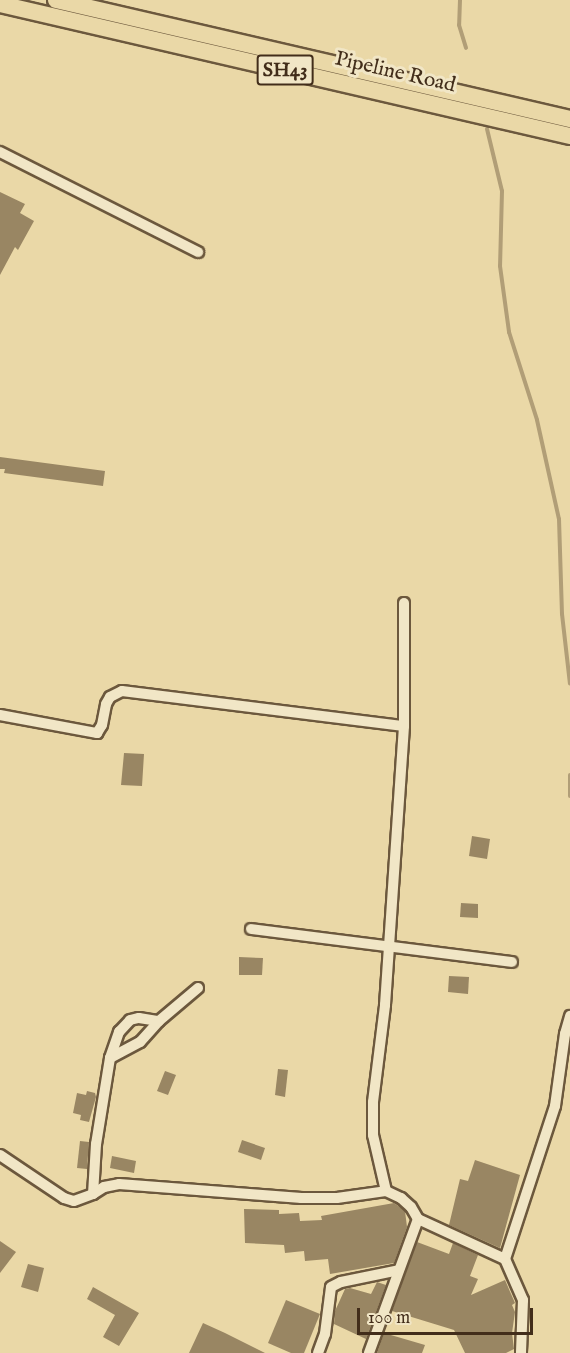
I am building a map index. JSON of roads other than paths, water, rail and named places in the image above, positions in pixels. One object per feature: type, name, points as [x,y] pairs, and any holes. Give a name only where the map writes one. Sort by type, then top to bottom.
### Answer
[{"type":"main road","name":"SH43","points":[[56,0],[570,119]]},
{"type":"main road","name":"Pipeline Road","points":[[0,4],[570,136]]},
{"type":"street","points":[[0,152],[198,252]]},
{"type":"street","points":[[386,1191],[373,1135],[373,1102],[389,945],[404,726],[404,603]]},
{"type":"street","points":[[0,715],[97,733],[102,725],[110,697],[122,691],[404,726]]},
{"type":"street","points":[[251,929],[512,962]]},
{"type":"street","points":[[110,1058],[140,1042],[159,1021],[198,988]]},
{"type":"street","points":[[521,1353],[523,1300],[505,1258],[555,1106],[565,1034],[570,1016]]},
{"type":"street","points":[[93,1194],[93,1162],[110,1058],[119,1032],[130,1020],[140,1018],[159,1021]]},
{"type":"street","points":[[0,1155],[64,1198],[75,1201],[104,1187],[119,1184],[301,1198],[337,1198],[386,1191],[411,1206],[418,1219],[505,1258]]},
{"type":"street","points":[[369,1353],[418,1219]]},
{"type":"street","points":[[318,1353],[325,1334],[331,1287],[341,1282],[399,1270]]},
{"type":"waterway","points":[[460,0],[459,25],[466,48]]},
{"type":"waterway","points":[[487,129],[502,191],[500,266],[509,332],[537,420],[559,519],[562,614],[570,684]]},
{"type":"waterway","points":[[570,775],[570,796]]}]
